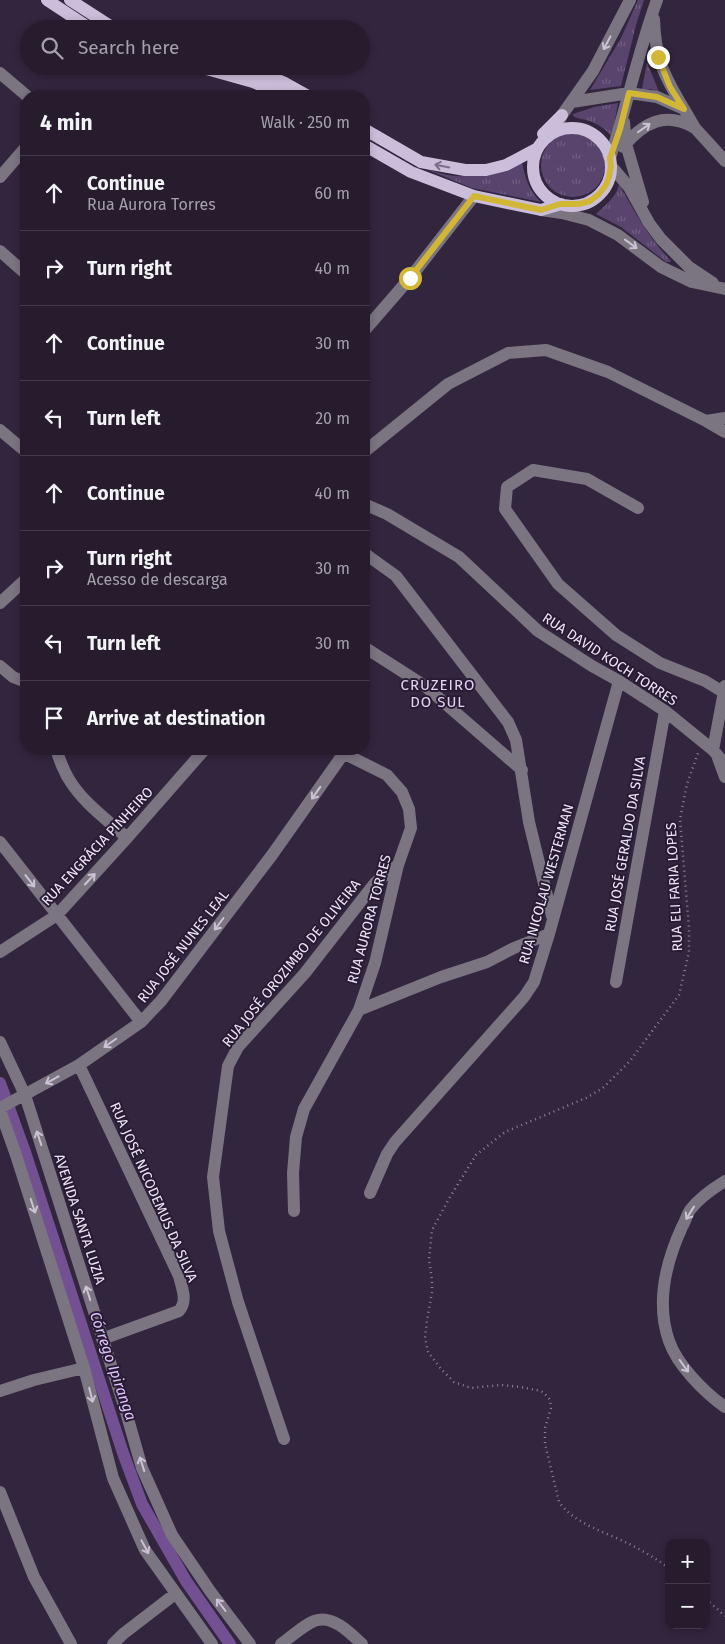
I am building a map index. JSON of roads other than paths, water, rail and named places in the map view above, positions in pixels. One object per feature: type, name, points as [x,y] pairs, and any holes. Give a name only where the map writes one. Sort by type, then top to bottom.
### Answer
[{"type":"main road","points":[[47,0],[77,20]]},
{"type":"main road","points":[[70,0],[101,20]]},
{"type":"main road","points":[[228,75],[253,82],[271,90]]},
{"type":"main road","points":[[265,75],[297,90]]},
{"type":"main road","points":[[465,170],[503,159],[516,153],[547,131],[562,115]]},
{"type":"main road","points":[[576,128],[588,131],[598,138],[605,147],[610,162],[609,177],[606,185],[590,201],[579,204],[564,204],[552,201],[537,184],[533,172],[533,160],[544,139],[564,129],[576,128]]},
{"type":"main road","points":[[370,132],[421,162],[465,170],[486,170],[506,165],[538,148]]},
{"type":"main road","points":[[370,148],[411,172],[474,196],[541,210],[564,204]]},
{"type":"street","points":[[553,133],[562,115],[593,71],[630,0]]},
{"type":"street","points":[[610,162],[639,53],[655,4]]},
{"type":"street","points":[[655,4],[654,41],[670,87],[696,128],[725,161]]},
{"type":"street","points":[[0,73],[20,90]]},
{"type":"street","points":[[572,102],[629,93],[657,97],[684,109]]},
{"type":"street","points":[[623,114],[626,144],[649,223]]},
{"type":"street","points":[[610,162],[643,128],[657,120],[678,120],[696,128]]},
{"type":"street","points":[[0,177],[20,154]]},
{"type":"street","points":[[610,162],[629,187],[649,223],[661,239],[689,268],[723,289]]},
{"type":"street","points":[[370,324],[410,278],[474,196]]},
{"type":"street","points":[[564,204],[618,235],[661,266],[692,282],[723,289]]},
{"type":"street","points":[[541,210],[589,220]]},
{"type":"street","points":[[0,251],[20,269]]},
{"type":"street","points":[[370,447],[448,384],[508,353],[546,350],[608,372],[725,432]]},
{"type":"street","points":[[706,421],[725,418]]},
{"type":"street","points":[[0,430],[20,447]]},
{"type":"street","points":[[638,508],[587,479],[533,470],[507,487],[505,509],[558,584],[616,635],[660,663],[724,689],[718,756],[725,777]]},
{"type":"street","name":"RUA DAVID KOCH TORRES","points":[[370,507],[387,514],[459,558],[538,632],[592,666],[619,680],[665,711],[718,756]]},
{"type":"street","points":[[370,557],[396,576],[508,722],[516,740],[529,822],[553,918]]},
{"type":"street","points":[[0,603],[20,585]]},
{"type":"street","points":[[370,651],[425,686],[522,770]]},
{"type":"street","points":[[0,666],[20,680]]},
{"type":"street","name":"RUA NICOLAU WESTERMAN","points":[[370,1193],[387,1154],[395,1142],[524,997],[534,982],[619,680]]},
{"type":"street","name":"RUA JOSÉ GERALDO DA SILVA","points":[[616,982],[665,711]]},
{"type":"street","points":[[58,755],[61,765],[72,784],[87,802],[127,838]]},
{"type":"street","name":"RUA ENGRÁCIA PINHEIRO","points":[[0,952],[57,915],[200,755]]},
{"type":"street","name":"RUA JOSÉ NUNES LEAL","points":[[2,1108],[79,1065],[142,1022],[161,1001],[260,870],[337,755]]},
{"type":"street","name":"RUA AURORA TORRES","points":[[294,1211],[293,1173],[296,1137],[304,1109],[359,1010],[375,963],[398,865],[411,828],[410,809],[402,792],[387,775],[348,755]]},
{"type":"street","points":[[0,842],[142,1022]]},
{"type":"street","name":"RUA JOSÉ OROZIMBO DE OLIVEIRA","points":[[284,1439],[238,1302],[220,1232],[213,1178],[228,1066],[238,1047],[305,973],[375,883],[398,865]]},
{"type":"street","points":[[359,1010],[441,977],[487,962],[514,948],[549,934]]},
{"type":"street","name":"AVENIDA SANTA LUZIA","points":[[0,1042],[23,1097],[126,1412],[142,1468],[172,1536],[250,1644]]},
{"type":"street","name":"RUA JOSÉ NICODEMUS DA SILVA","points":[[79,1065],[179,1276],[185,1300],[184,1306],[179,1311],[102,1339]]},
{"type":"street","points":[[2,1108],[84,1368],[113,1478],[145,1550],[212,1644]]},
{"type":"street","points":[[725,1181],[710,1190],[690,1210],[674,1246],[663,1292],[663,1316],[669,1342],[684,1368],[725,1407]]},
{"type":"street","points":[[0,1391],[34,1380],[84,1368]]},
{"type":"street","points":[[0,1492],[34,1577],[71,1644]]},
{"type":"street","points":[[113,1644],[123,1634],[175,1594]]},
{"type":"street","points":[[281,1644],[316,1620],[328,1619],[362,1644]]},
{"type":"waterway","name":"Córrego Ipiranga","points":[[0,1083],[25,1152],[123,1453],[142,1504],[186,1581],[230,1644]]},
{"type":"district","name":"CRUZEIRO DO SUL","points":[[438,694]]}]
